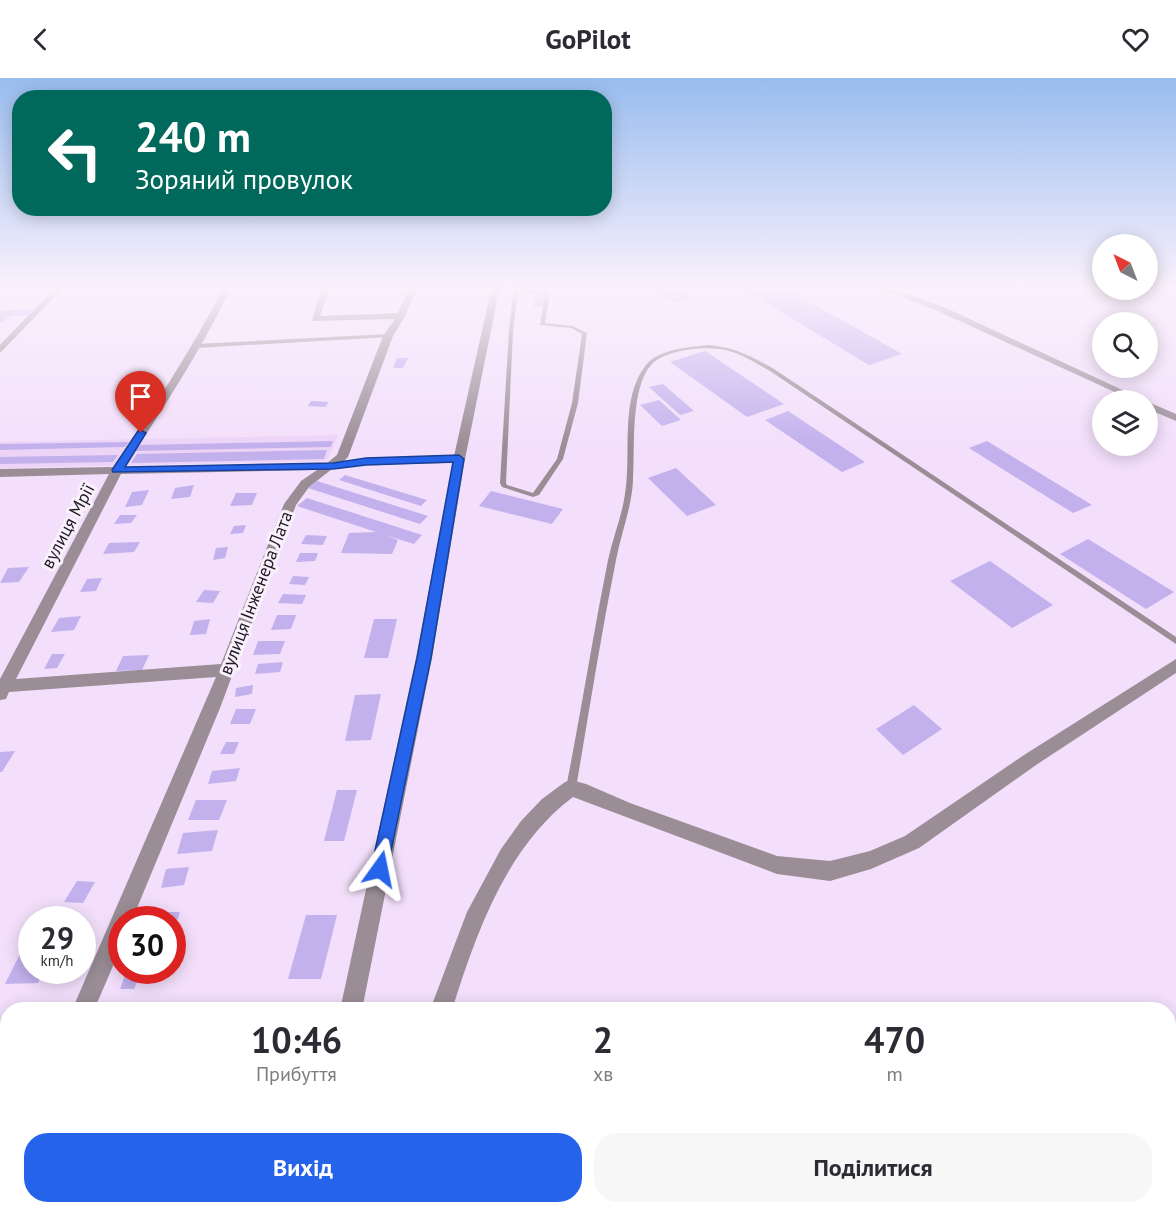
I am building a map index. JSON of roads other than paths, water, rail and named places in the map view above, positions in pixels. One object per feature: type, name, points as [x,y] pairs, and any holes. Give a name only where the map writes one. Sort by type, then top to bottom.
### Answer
[{"type":"street","points":[[0,350],[11,339]]},
{"type":"street","name":"вулиця Мрії","points":[[2,690],[117,470],[200,339]]},
{"type":"street","name":"вулиця Інженера Лата","points":[[128,906],[227,670],[290,504],[305,484],[333,466],[342,457],[349,445],[387,339]]},
{"type":"street","points":[[353,1002],[424,658],[459,459],[485,339]]},
{"type":"street","points":[[1006,339],[1116,390]]},
{"type":"street","points":[[1158,410],[1176,418]]},
{"type":"street","points":[[0,473],[333,466],[366,462],[459,459]]},
{"type":"street","points":[[443,1002],[452,972],[500,867],[555,797],[571,788],[777,865],[830,871],[871,860],[912,842],[1030,760],[1176,665]]},
{"type":"street","points":[[2,690],[227,670]]},
{"type":"street","name":"вулиця Інженера Лата","points":[[86,1002],[108,952]]},
{"type":"lane","points":[[196,346],[331,339]]},
{"type":"lane","points":[[510,339],[502,483],[504,486],[533,495],[537,494],[560,459],[575,403],[584,339]]},
{"type":"lane","points":[[571,788],[616,541],[630,487],[633,398],[647,366],[654,360],[673,352],[709,345],[720,346],[772,370],[1176,641]]}]
